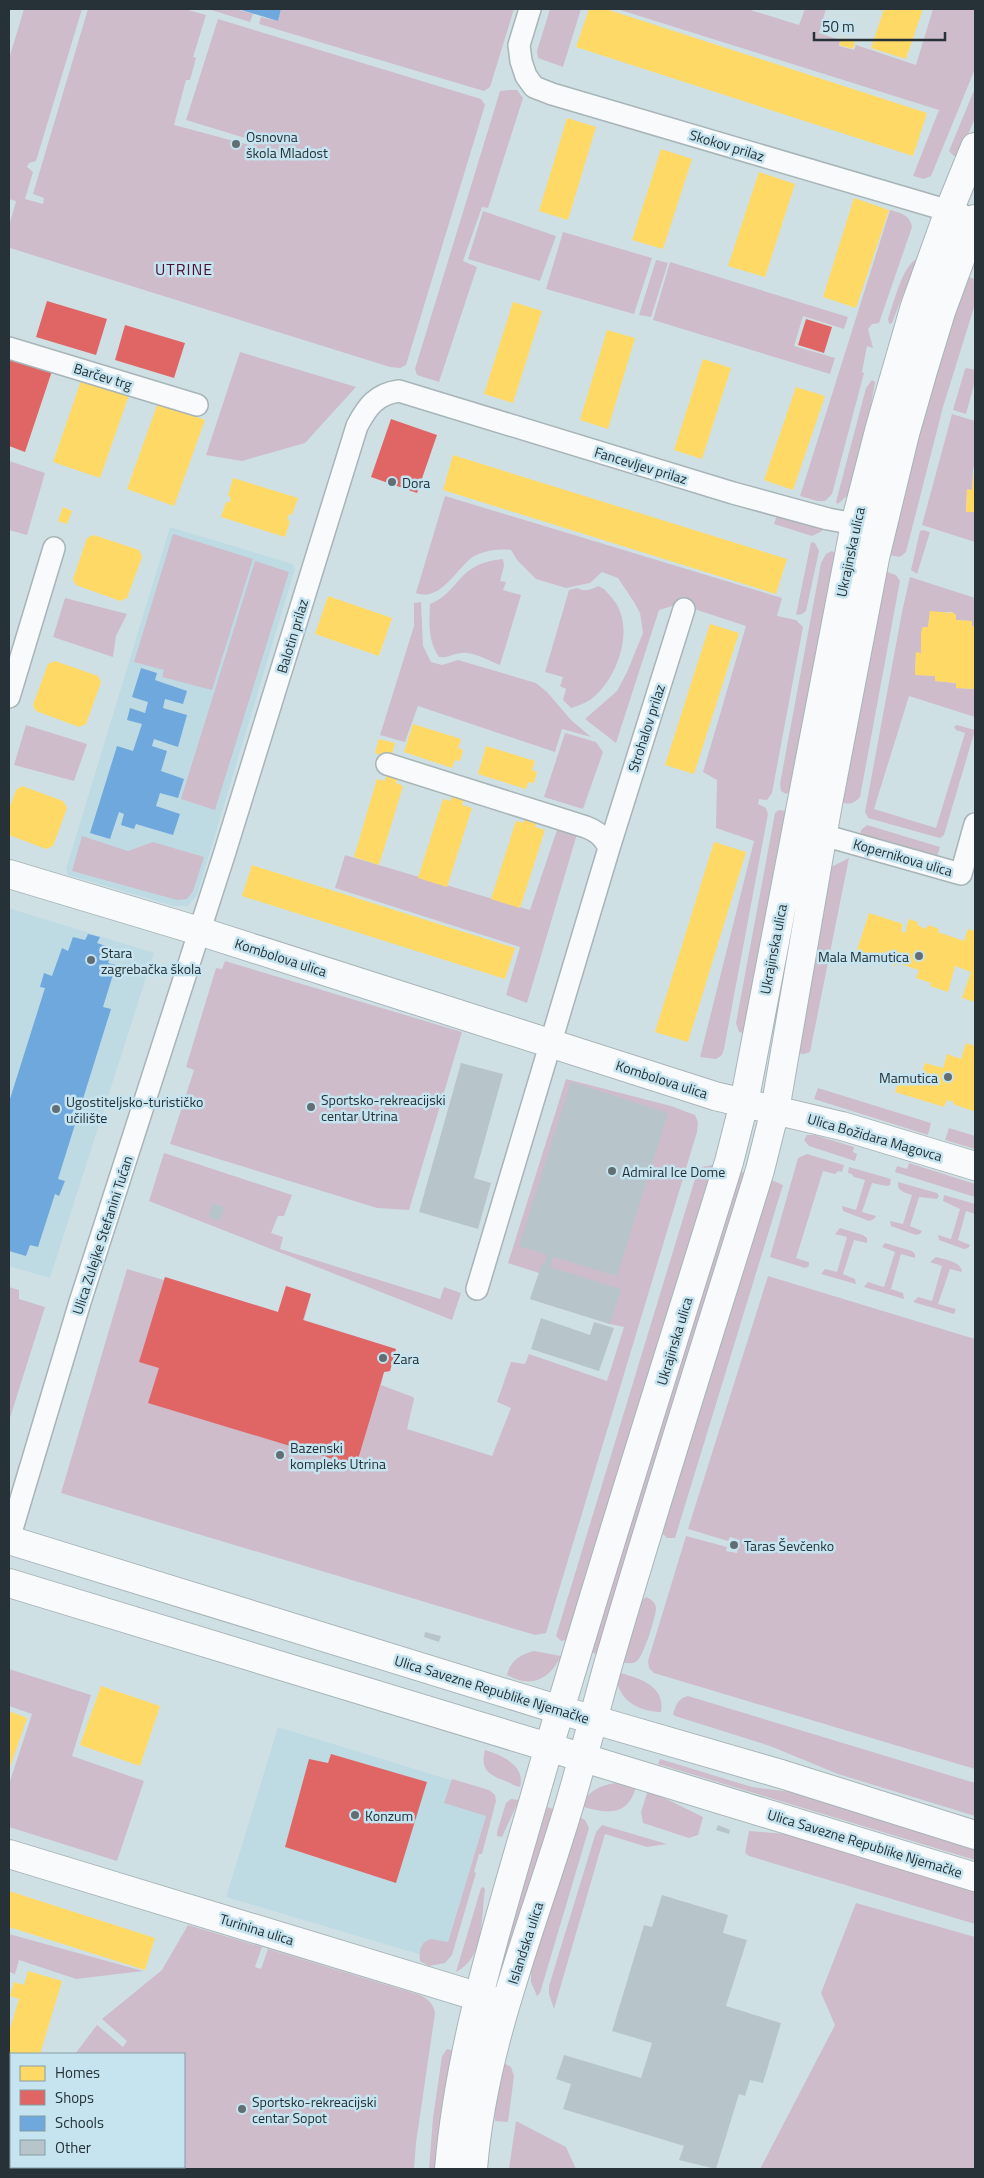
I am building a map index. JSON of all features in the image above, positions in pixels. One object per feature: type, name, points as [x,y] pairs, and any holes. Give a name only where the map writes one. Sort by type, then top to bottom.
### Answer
[{"type":"street","name":"Skokov prilaz","points":[[530,9],[519,45],[521,61],[526,76],[534,86],[552,94],[975,219]]},
{"type":"street","name":"Ukrajinska ulica","points":[[549,1747],[729,1162],[744,1104],[855,524],[907,333],[949,211],[975,147]]},
{"type":"street","name":"Ukrajinska ulica","points":[[593,1720],[608,1664],[760,1170],[775,1110],[823,835],[875,558],[905,434],[941,312],[975,219]]},
{"type":"street","name":"Barčev trg","points":[[9,348],[198,405]]},
{"type":"street","name":"Balotin prilaz","points":[[199,931],[357,426],[370,406],[387,393],[399,391],[429,400]]},
{"type":"street","name":"Fancevljev prilaz","points":[[429,400],[733,493],[828,519],[855,524]]},
{"type":"street","points":[[9,697],[54,548]]},
{"type":"street","name":"Strohalov prilaz","points":[[552,1043],[609,848],[684,609]]},
{"type":"street","points":[[387,764],[586,827],[598,832],[605,838],[609,848]]},
{"type":"street","name":"Kopernikova ulica","points":[[823,835],[961,874],[975,824]]},
{"type":"street","name":"Kombolova ulica","points":[[9,874],[199,931],[715,1096],[775,1110]]},
{"type":"street","name":"Ulica Zulejke Stefanini Tućan","points":[[9,1540],[80,1302],[199,931]]},
{"type":"street","points":[[478,1290],[552,1043]]},
{"type":"street","name":"Ulica Božidara Magovca","points":[[775,1110],[842,1126],[975,1166]]},
{"type":"street","name":"Ulica Savezne Republike Njemačke","points":[[9,1540],[560,1710],[781,1774],[975,1835]]},
{"type":"street","name":"Ulica Savezne Republike Njemačke","points":[[9,1583],[975,1876]]},
{"type":"street","name":"Islandska ulica","points":[[449,2169],[459,2095],[492,2001],[543,1888],[593,1720]]},
{"type":"street","name":"Islandska ulica","points":[[473,2169],[476,2139],[489,2063],[492,2001],[549,1747]]},
{"type":"street","name":"Turinina ulica","points":[[9,1854],[492,2001]]},
{"type":"shaded area","name":"Osnovna škola Mladost","points":[[24,9],[82,9],[36,161],[29,163],[27,167],[33,172],[25,199],[43,204],[44,198],[33,194],[88,9],[184,9],[206,15],[193,57],[196,58],[190,80],[186,80],[174,125],[253,146],[255,141],[186,120],[218,19],[481,99],[485,105],[406,365],[400,368],[390,367],[10,248],[9,226],[16,201],[9,199],[9,59]]},
{"type":"shaded area","points":[[208,9],[236,9],[253,14],[250,22]]},
{"type":"shaded area","points":[[281,9],[514,9],[490,87],[484,91],[259,24],[261,17],[278,21]]},
{"type":"shaded area","points":[[550,9],[581,9],[563,67],[538,58],[537,51]]},
{"type":"shaded area","points":[[617,9],[747,9],[799,25],[805,9],[826,9],[819,33],[840,40],[839,46],[854,50],[856,45],[916,65],[933,9],[975,9],[975,69],[931,176],[924,179],[913,176],[939,110]]},
{"type":"shaded area","points":[[975,88],[975,118],[959,156],[954,156],[949,151]]},
{"type":"shaded area","points":[[517,90],[523,98],[488,208],[482,207],[463,261],[477,267],[439,382],[417,375],[415,369],[500,91]]},
{"type":"shaded area","points":[[890,210],[907,217],[912,227],[879,323],[872,324],[868,329],[873,348],[867,346],[862,372],[864,373],[832,494],[825,501],[817,501],[800,496]]},
{"type":"shaded area","points":[[483,211],[556,236],[540,281],[468,259]]},
{"type":"shaded area","points":[[563,232],[652,258],[634,314],[546,289]]},
{"type":"shaded area","points":[[917,259],[892,323],[889,324],[888,319],[903,276],[912,262]]},
{"type":"shaded area","points":[[656,260],[668,263],[651,317],[639,315]]},
{"type":"shaded area","points":[[670,262],[848,317],[844,329],[803,316],[794,346],[835,358],[830,374],[653,320]]},
{"type":"shaded area","points":[[968,277],[975,279],[975,304],[943,407],[906,552],[900,557],[889,555],[938,357]]},
{"type":"shaded area","points":[[240,352],[356,387],[305,443],[242,461],[206,455]]},
{"type":"shaded area","points":[[965,369],[975,370],[975,381],[966,414],[953,410]]},
{"type":"shaded area","points":[[872,380],[875,382],[865,440],[850,493],[838,504],[836,502],[866,388]]},
{"type":"shaded area","points":[[952,414],[975,421],[975,464],[972,490],[967,490],[966,511],[975,512],[975,542],[922,525]]},
{"type":"shaded area","points":[[9,461],[45,473],[27,535],[9,530]]},
{"type":"shaded area","points":[[445,496],[782,598],[777,616],[796,620],[803,627],[772,793],[767,800],[759,799],[758,804],[766,808],[768,814],[724,1049],[722,1055],[716,1059],[700,1057],[754,841],[716,828],[717,780],[703,772],[746,626],[679,604],[659,610],[616,743],[585,719],[617,691],[643,633],[640,613],[618,578],[602,572],[590,583],[566,588],[536,579],[517,560],[511,550],[501,549],[474,556],[439,590],[424,595],[416,593]]},
{"type":"shaded area","points":[[778,512],[823,527],[822,531],[812,536],[774,524]]},
{"type":"shaded area","points":[[170,527],[293,564],[295,569],[197,895],[188,906],[174,906],[68,875],[66,869]]},
{"type":"shaded area","points":[[920,531],[930,532],[917,574],[911,570]]},
{"type":"shaded area","points":[[173,534],[253,559],[212,690],[162,677],[164,670],[134,662]]},
{"type":"shaded area","points":[[811,542],[815,543],[819,551],[806,611],[796,615]]},
{"type":"shaded area","points":[[832,551],[836,554],[792,790],[786,794],[781,791],[780,784],[821,563],[826,554]]},
{"type":"shaded area","points":[[503,559],[504,566],[500,581],[506,582],[503,590],[521,595],[500,665],[466,653],[439,657],[431,638],[430,604],[444,596],[473,568],[480,564]]},
{"type":"shaded area","points":[[255,561],[289,572],[215,810],[181,799]]},
{"type":"shaded area","points":[[884,571],[896,575],[900,581],[860,797],[856,801],[846,803],[841,802]]},
{"type":"shaded area","points":[[910,577],[975,598],[975,626],[972,626],[972,621],[956,620],[956,615],[952,612],[930,612],[921,653],[916,653],[915,674],[935,676],[935,681],[956,683],[956,688],[975,689],[975,717],[909,696],[874,809],[936,828],[965,733],[956,730],[954,727],[957,725],[975,730],[944,835],[940,838],[868,818],[865,812]]},
{"type":"shaded area","points":[[598,586],[607,592],[619,609],[623,621],[622,647],[613,673],[606,684],[592,698],[571,708],[563,700],[566,689],[560,686],[563,677],[545,672],[569,590],[577,588],[588,590]]},
{"type":"shaded area","points":[[65,598],[127,614],[116,636],[113,657],[53,637]]},
{"type":"shaded area","points":[[421,602],[423,646],[431,662],[442,665],[458,660],[536,683],[547,692],[571,720],[591,737],[562,729],[555,752],[418,706],[405,742],[380,735],[414,626],[414,603]]},
{"type":"shaded area","points":[[26,725],[87,744],[74,781],[14,765]]},
{"type":"shaded area","points":[[565,733],[596,742],[603,752],[583,809],[544,797]]},
{"type":"shaded area","points":[[779,810],[786,811],[787,814],[746,1034],[739,1032],[736,1023],[775,813]]},
{"type":"shaded area","points":[[867,825],[940,847],[936,861],[860,838],[861,830]]},
{"type":"shaded area","points":[[558,827],[577,834],[527,1003],[506,995],[520,947],[335,888],[345,855],[530,910]]},
{"type":"shaded area","points":[[82,836],[128,851],[153,842],[204,857],[193,891],[187,899],[177,900],[72,871]]},
{"type":"shaded area","points":[[849,858],[810,1052],[804,1054],[795,1053],[831,867]]},
{"type":"shaded area","name":"Ugostiteljsko-turističko učilište","points":[[9,908],[154,953],[50,1278],[9,1266]]},
{"type":"shaded area","name":"Sportsko-rekreacijski centar Utrina","points":[[225,961],[462,1032],[409,1210],[377,1208],[170,1144],[194,1070],[186,1067],[216,968],[222,969]]},
{"type":"shaded area","name":"Bazenski kompleks Utrina","points":[[566,1079],[671,1106],[695,1115],[698,1122],[697,1132],[546,1633],[535,1635],[61,1493],[127,1269],[164,1280],[165,1277],[278,1312],[286,1286],[311,1294],[304,1320],[396,1349],[390,1371],[384,1372],[381,1385],[413,1397],[407,1429],[492,1456],[511,1408],[497,1402],[511,1362],[525,1364],[529,1354],[607,1381],[624,1327],[530,1299],[539,1273],[508,1263]]},
{"type":"shaded area","points":[[818,1088],[931,1123],[928,1135],[814,1099]]},
{"type":"shaded area","points":[[949,1128],[975,1136],[975,1149],[945,1140]]},
{"type":"shaded area","points":[[807,1135],[815,1135],[854,1147],[853,1152],[857,1154],[855,1161],[809,1146],[804,1140]]},
{"type":"shaded area","points":[[164,1153],[292,1195],[284,1216],[278,1216],[271,1233],[283,1237],[280,1249],[440,1299],[444,1287],[461,1293],[452,1320],[149,1201]]},
{"type":"shaded area","points":[[807,1154],[844,1165],[842,1172],[838,1171],[835,1174],[823,1171],[796,1258],[809,1262],[809,1266],[805,1268],[770,1257],[798,1158]]},
{"type":"shaded area","points":[[909,1163],[975,1184],[975,1197],[895,1172],[897,1166],[907,1169]]},
{"type":"shaded area","points":[[716,1166],[566,1640],[561,1641],[556,1636],[695,1179],[702,1167]]},
{"type":"shaded area","points":[[849,1167],[891,1179],[890,1185],[887,1186],[872,1183],[862,1212],[876,1216],[874,1219],[869,1221],[843,1211],[842,1206],[856,1210],[865,1180],[848,1173]]},
{"type":"shaded area","points":[[738,1171],[746,1173],[601,1656],[591,1652]]},
{"type":"shaded area","points":[[769,1181],[783,1185],[675,1538],[667,1538],[663,1534],[667,1503],[718,1337],[740,1283]]},
{"type":"shaded area","points":[[898,1182],[937,1193],[939,1196],[937,1199],[919,1197],[910,1226],[922,1231],[920,1234],[916,1235],[891,1226],[890,1221],[903,1224],[912,1195],[900,1190]]},
{"type":"shaded area","points":[[944,1195],[975,1204],[975,1214],[966,1211],[958,1240],[970,1245],[968,1248],[964,1249],[939,1240],[938,1235],[951,1239],[960,1209],[943,1201]]},
{"type":"shaded area","points":[[840,1228],[867,1238],[867,1243],[854,1240],[843,1274],[855,1279],[856,1284],[821,1274],[825,1269],[837,1272],[847,1237],[835,1234]]},
{"type":"shaded area","points":[[885,1243],[912,1251],[915,1254],[915,1258],[901,1254],[891,1289],[903,1293],[904,1299],[864,1287],[868,1282],[884,1287],[895,1252],[882,1247]]},
{"type":"shaded area","points":[[936,1257],[956,1263],[961,1268],[962,1272],[950,1269],[938,1304],[956,1309],[954,1314],[913,1302],[918,1297],[932,1301],[942,1266],[930,1262]]},
{"type":"shaded area","points":[[768,1276],[975,1339],[975,1769],[654,1673],[649,1668],[648,1661],[686,1536],[727,1547],[726,1551],[737,1553],[740,1540],[730,1537],[728,1541],[688,1529]]},
{"type":"shaded area","points":[[9,1287],[19,1290],[19,1299],[45,1307],[9,1421]]},
{"type":"shaded area","points":[[646,1597],[653,1601],[656,1608],[646,1645],[637,1661],[628,1663],[618,1661],[634,1617]]},
{"type":"shaded area","points":[[534,1651],[561,1656],[551,1671],[539,1679],[524,1681],[507,1675],[513,1662],[525,1654]]},
{"type":"shaded area","points":[[9,1669],[91,1695],[72,1756],[144,1781],[117,1861],[9,1827],[9,1784],[32,1714],[9,1706]]},
{"type":"shaded area","points":[[616,1672],[641,1680],[654,1689],[659,1695],[661,1712],[635,1706],[623,1696],[619,1689]]},
{"type":"shaded area","points":[[688,1696],[975,1783],[975,1816],[838,1774],[770,1746],[675,1716],[673,1714],[678,1702]]},
{"type":"shaded area","points":[[278,1727],[493,1793],[442,1961],[226,1897]]},
{"type":"shaded area","points":[[485,1750],[505,1758],[516,1767],[521,1779],[520,1787],[497,1778],[488,1772],[484,1763]]},
{"type":"shaded area","points":[[660,1759],[752,1787],[791,1792],[975,1847],[975,1860],[658,1764]]},
{"type":"shaded area","points":[[452,1779],[489,1790],[495,1795],[496,1801],[482,1854],[479,1854],[474,1872],[476,1873],[452,1955],[445,1963],[429,1966],[420,1961],[421,1947],[424,1942],[431,1939],[448,1942],[486,1816],[444,1803]]},
{"type":"shaded area","points":[[619,1783],[636,1787],[628,1804],[622,1808],[615,1811],[599,1811],[581,1806],[592,1792],[602,1786]]},
{"type":"shaded area","points":[[648,1790],[703,1817],[698,1835],[689,1838],[643,1823],[641,1812]]},
{"type":"shaded area","points":[[511,1799],[519,1800],[502,1837],[497,1836],[506,1803]]},
{"type":"shaded area","points":[[544,1806],[553,1809],[503,1968],[499,1965]]},
{"type":"shaded area","points":[[578,1816],[585,1820],[589,1828],[540,1993],[537,1996],[531,1982],[531,1969]]},
{"type":"shaded area","points":[[602,1825],[667,1844],[647,1847],[605,1834],[554,2009],[549,1994],[549,1986],[596,1832]]},
{"type":"shaded area","points":[[749,1831],[786,1834],[975,1891],[975,1924],[749,1856],[745,1853]]},
{"type":"shaded area","points":[[481,1888],[485,1889],[482,1923],[477,1947],[465,1966],[456,1972]]},
{"type":"shaded area","points":[[856,1903],[975,1937],[975,2169],[760,2169],[835,2025],[821,1993]]},
{"type":"shaded area","points":[[188,1925],[262,1947],[255,1967],[261,1969],[268,1949],[420,1995],[430,2002],[435,2013],[414,2169],[18,2169],[185,2168],[185,2053],[76,2053],[97,2025],[123,2047],[127,2041],[102,2019],[162,1970]]},
{"type":"shaded area","points":[[9,1934],[143,1971],[76,1979],[19,1960],[15,1974],[9,1972]]},
{"type":"shaded area","points":[[447,2049],[455,2051],[440,2169],[429,2169],[433,2118],[442,2056]]},
{"type":"shaded area","points":[[504,2063],[511,2067],[514,2076],[508,2122],[495,2121],[495,2088]]},
{"type":"shaded area","points":[[516,2121],[566,2147],[576,2169],[509,2169]]},
{"type":"building: Homes","points":[[589,9],[606,9],[927,113],[913,156],[576,47]]},
{"type":"building: Homes","points":[[884,9],[923,9],[906,59],[871,48]]},
{"type":"building: Homes","points":[[842,38],[855,42],[853,49],[839,45]]},
{"type":"building: Homes","points":[[567,118],[596,127],[568,220],[539,211]]},
{"type":"building: Homes","points":[[661,149],[692,159],[663,249],[632,240]]},
{"type":"building: Homes","points":[[759,172],[795,184],[765,277],[728,266]]},
{"type":"building: Homes","points":[[854,198],[889,210],[856,308],[823,297]]},
{"type":"building: Homes","points":[[513,302],[542,311],[513,403],[484,394]]},
{"type":"building: Homes","points":[[607,330],[635,338],[608,429],[580,420]]},
{"type":"building: Homes","points":[[703,359],[731,368],[702,459],[674,450]]},
{"type":"building: Homes","points":[[82,378],[129,395],[100,478],[53,462]]},
{"type":"building: Homes","points":[[796,387],[825,396],[793,490],[764,480]]},
{"type":"building: Homes","points":[[158,403],[205,420],[174,506],[127,489]]},
{"type":"building: Homes","points":[[453,455],[787,559],[776,594],[443,490]]},
{"type":"building: Homes","points":[[974,471],[975,512],[966,512],[967,489],[972,490]]},
{"type":"building: Homes","points":[[233,478],[298,498],[292,515],[289,514],[287,520],[290,521],[285,537],[221,517],[226,502],[229,503],[231,497],[228,496]]},
{"type":"building: Homes","points":[[63,507],[72,511],[67,524],[58,521]]},
{"type":"building: Homes","points":[[94,535],[139,550],[142,557],[127,598],[120,601],[76,585],[73,579],[87,538]]},
{"type":"building: Homes","points":[[328,596],[392,618],[379,656],[315,634]]},
{"type":"building: Homes","points":[[930,611],[951,613],[951,611],[956,615],[956,620],[972,621],[972,626],[975,626],[975,689],[956,688],[956,683],[935,681],[935,676],[915,675],[916,652],[921,653],[921,632],[923,627],[928,627]]},
{"type":"building: Homes","points":[[710,624],[739,633],[694,774],[665,765]]},
{"type":"building: Homes","points":[[55,661],[98,676],[101,682],[86,724],[79,727],[36,711],[33,705],[48,664]]},
{"type":"building: Homes","points":[[413,724],[461,739],[458,748],[463,750],[460,761],[455,760],[452,768],[404,752]]},
{"type":"building: Homes","points":[[379,739],[395,743],[391,758],[375,753]]},
{"type":"building: Homes","points":[[486,746],[535,761],[532,770],[537,772],[534,783],[528,782],[526,789],[478,774]]},
{"type":"building: Homes","points":[[386,776],[397,779],[396,783],[403,786],[379,865],[354,857],[377,779],[385,781]]},
{"type":"building: Homes","points":[[22,786],[63,801],[67,808],[53,846],[46,849],[9,835],[9,809],[16,790]]},
{"type":"building: Homes","points":[[452,795],[464,799],[462,805],[472,808],[447,887],[418,878],[443,799],[451,801]]},
{"type":"building: Homes","points":[[525,817],[537,821],[535,827],[545,830],[520,908],[491,899],[516,821],[523,823]]},
{"type":"building: Homes","points":[[714,842],[746,852],[688,1042],[655,1032]]},
{"type":"building: Homes","points":[[252,865],[515,948],[505,979],[242,896]]},
{"type":"building: Homes","name":"Mala Mamutica","points":[[869,913],[900,923],[903,925],[901,931],[905,933],[909,919],[918,922],[917,925],[926,929],[928,925],[939,929],[938,932],[964,941],[968,929],[975,931],[975,1002],[962,998],[971,972],[955,966],[948,992],[930,986],[931,983],[916,978],[919,970],[897,963],[896,966],[856,953]]},
{"type":"building: Homes","name":"Mamutica","points":[[966,1043],[975,1046],[975,1109],[973,1111],[947,1100],[944,1107],[895,1092],[900,1077],[919,1082],[925,1063],[943,1068],[947,1054],[961,1059]]},
{"type":"building: Homes","points":[[101,1686],[160,1706],[140,1766],[80,1745]]},
{"type":"building: Homes","points":[[9,1711],[27,1718],[9,1770]]},
{"type":"building: Homes","points":[[9,1891],[155,1938],[145,1970],[9,1927]]},
{"type":"building: Homes","points":[[28,1971],[62,1981],[40,2053],[10,2053],[9,2155],[9,2032],[19,1999],[10,1996],[14,1982],[24,1985]]},
{"type":"building: Shops","points":[[47,301],[107,319],[96,355],[36,337]]},
{"type":"building: Shops","points":[[806,319],[832,327],[824,353],[798,345]]},
{"type":"building: Shops","points":[[125,325],[185,343],[174,378],[115,360]]},
{"type":"building: Shops","points":[[9,353],[53,368],[25,452],[9,446]]},
{"type":"building: Shops","points":[[391,419],[437,435],[417,493],[371,477]]},
{"type":"building: Shops","points":[[165,1277],[278,1312],[286,1286],[311,1294],[303,1320],[396,1349],[390,1371],[384,1372],[356,1466],[148,1403],[159,1368],[139,1362]]},
{"type":"building: Shops","name":"Konzum","points":[[331,1754],[427,1782],[396,1883],[285,1847],[309,1759],[328,1763]]},
{"type":"building: Schools","points":[[238,9],[281,9],[278,21]]},
{"type":"building: Schools","points":[[141,668],[157,673],[155,680],[187,691],[183,704],[165,699],[163,708],[187,715],[178,747],[154,739],[152,746],[167,751],[161,771],[184,779],[178,798],[160,793],[156,806],[180,814],[173,835],[136,824],[134,829],[121,825],[124,814],[119,812],[110,839],[90,833],[117,746],[133,751],[142,724],[127,720],[130,708],[145,713],[148,702],[132,697]]},
{"type":"building: Schools","points":[[88,934],[100,937],[97,943],[112,948],[108,963],[116,965],[103,1007],[111,1009],[58,1179],[65,1181],[59,1196],[55,1194],[38,1247],[30,1245],[26,1256],[9,1251],[9,1102],[45,988],[40,987],[44,973],[52,976],[62,948],[68,951],[73,937],[85,940]]},
{"type":"building: Other","points":[[461,1063],[503,1074],[474,1178],[491,1183],[478,1229],[419,1212]]},
{"type":"building: Other","name":"Admiral Ice Dome","points":[[571,1082],[668,1113],[617,1276],[553,1257],[550,1267],[621,1289],[610,1324],[530,1299],[547,1255],[519,1246]]},
{"type":"building: Other","points":[[213,1203],[225,1208],[219,1221],[208,1216]]},
{"type":"building: Other","points":[[541,1318],[590,1335],[594,1322],[614,1328],[599,1371],[531,1349]]},
{"type":"building: Other","points":[[425,1632],[441,1636],[439,1642],[424,1637]]},
{"type":"building: Other","points":[[718,1825],[730,1830],[729,1834],[716,1830]]},
{"type":"building: Other","points":[[662,1895],[728,1915],[723,1933],[747,1940],[726,2006],[781,2023],[763,2083],[750,2080],[745,2096],[739,2094],[716,2169],[679,2160],[684,2146],[563,2109],[571,2084],[556,2079],[564,2055],[641,2078],[652,2043],[612,2031],[644,1925],[652,1927]]},
{"type":"place","name":"Osnovna škola Mladost","points":[[236,144]]},
{"type":"place","name":"Dora","points":[[392,482]]},
{"type":"place","name":"Mala Mamutica","points":[[919,956]]},
{"type":"place","name":"Stara zagrebačka škola","points":[[91,960]]},
{"type":"place","name":"Mamutica","points":[[948,1077]]},
{"type":"place","name":"Sportsko-rekreacijski centar Utrina","points":[[311,1107]]},
{"type":"place","name":"Ugostiteljsko-turističko učilište","points":[[56,1109]]},
{"type":"place","name":"Admiral Ice Dome","points":[[612,1171]]},
{"type":"place","name":"Zara","points":[[383,1358]]},
{"type":"place","name":"Bazenski kompleks Utrina","points":[[280,1455]]},
{"type":"place","name":"Taras Ševčenko","points":[[734,1545]]},
{"type":"place","name":"Konzum","points":[[355,1815]]},
{"type":"place","name":"Sportsko-rekreacijski centar Sopot","points":[[242,2109]]},
{"type":"district","name":"UTRINE","points":[[184,269]]}]
